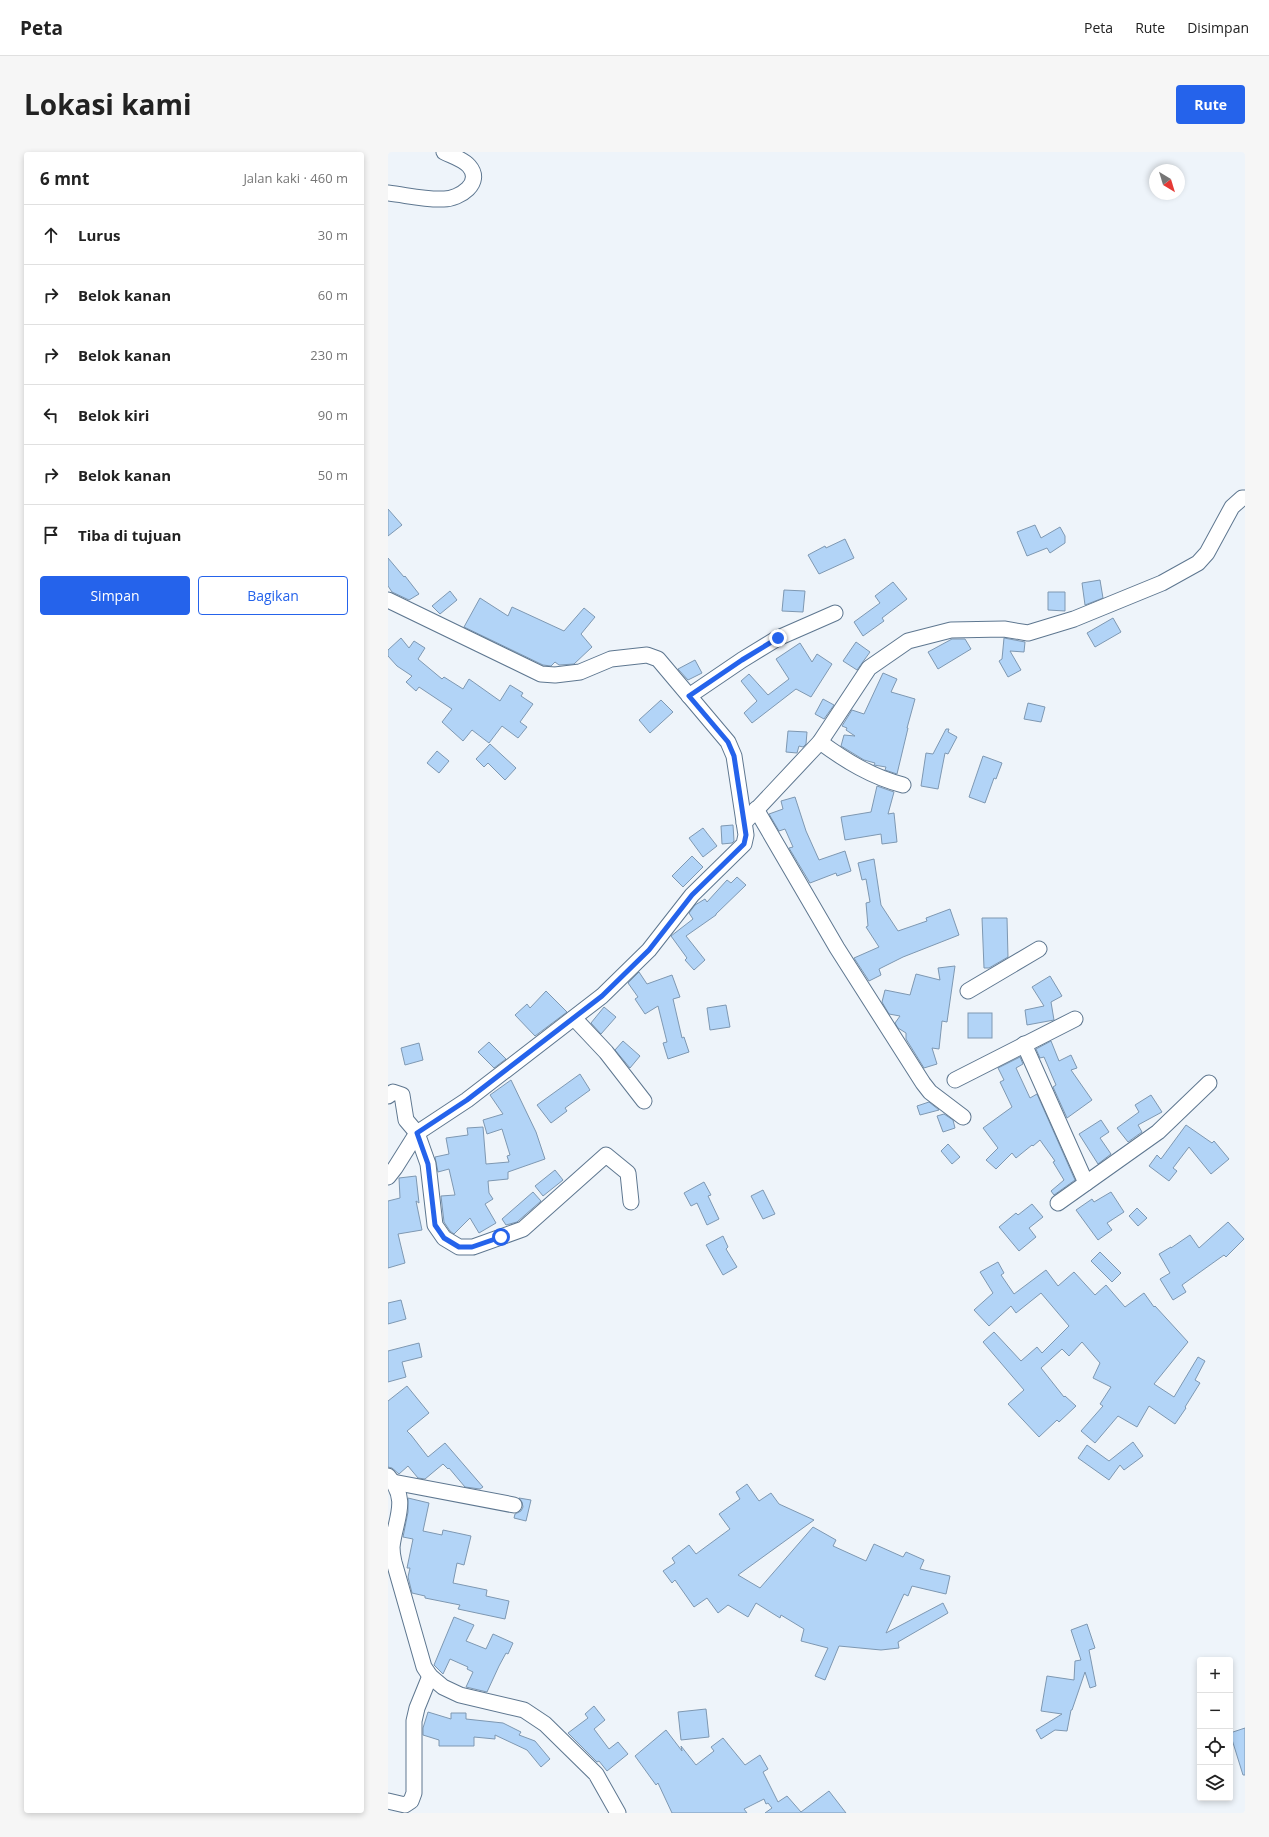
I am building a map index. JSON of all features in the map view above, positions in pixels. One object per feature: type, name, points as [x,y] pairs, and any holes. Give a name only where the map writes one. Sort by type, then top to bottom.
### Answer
[{"type":"street","points":[[388,193],[445,200],[459,196],[469,188],[472,182],[473,173],[469,166],[444,152]]},
{"type":"street","points":[[744,823],[820,742],[869,668],[908,641],[951,630],[1004,629],[1028,633],[1074,620],[1150,588],[1198,562],[1207,554],[1232,507],[1242,498],[1245,498]]},
{"type":"street","points":[[388,600],[541,674],[569,674],[580,672],[611,659],[652,656],[658,659],[728,742],[734,756],[746,835],[744,844],[739,850],[692,895],[649,950],[602,996],[467,1100],[417,1133],[388,1177]]},
{"type":"street","points":[[689,696],[742,660],[778,638],[836,613]]},
{"type":"street","points":[[820,742],[863,771],[903,785]]},
{"type":"street","points":[[756,809],[838,948],[923,1083],[930,1092],[963,1117]]},
{"type":"street","points":[[968,990],[1039,949]]},
{"type":"street","points":[[574,1018],[606,1052],[644,1101]]},
{"type":"street","points":[[956,1080],[1075,1019]]},
{"type":"street","points":[[1024,1044],[1086,1183]]},
{"type":"street","points":[[1058,1203],[1158,1132],[1209,1083]]},
{"type":"street","points":[[388,1096],[393,1092],[402,1095],[406,1120],[417,1133],[428,1164],[435,1225],[444,1238],[459,1247],[472,1247],[523,1229],[606,1155],[628,1173],[631,1202]]},
{"type":"street","points":[[391,1479],[514,1505]]},
{"type":"street","points":[[391,1479],[398,1488],[400,1502],[397,1526],[392,1547],[394,1562],[424,1667],[430,1676],[443,1687],[460,1695],[524,1710],[546,1724],[596,1774],[618,1813]]},
{"type":"street","points":[[388,1801],[404,1805],[411,1801],[414,1793],[414,1721],[417,1708],[430,1676]]},
{"type":"building","points":[[388,509],[402,525],[388,536]]},
{"type":"building","points":[[1035,525],[1041,538],[1060,527],[1065,536],[1065,543],[1050,553],[1047,548],[1027,556],[1017,532]]},
{"type":"building","points":[[845,539],[854,558],[819,574],[808,555],[825,546],[826,548]]},
{"type":"building","points":[[388,558],[419,594],[409,600],[392,592],[388,586]]},
{"type":"building","points":[[1100,580],[1103,598],[1085,605],[1082,583]]},
{"type":"building","points":[[893,582],[907,599],[882,618],[884,621],[863,636],[854,622],[880,603],[875,596]]},
{"type":"building","points":[[784,590],[805,591],[803,612],[782,611]]},
{"type":"building","points":[[450,591],[457,600],[440,614],[432,606]]},
{"type":"building","points":[[1048,592],[1065,592],[1065,611],[1048,610]]},
{"type":"building","points":[[480,598],[508,616],[512,607],[564,631],[584,608],[595,617],[581,634],[592,647],[574,664],[559,665],[555,662],[551,666],[543,665],[464,627]]},
{"type":"building","points":[[1113,618],[1121,632],[1095,647],[1087,633]]},
{"type":"building","points":[[401,638],[409,648],[414,641],[425,648],[418,659],[442,679],[444,677],[463,689],[469,679],[500,701],[510,685],[523,693],[521,696],[533,704],[520,722],[527,727],[518,738],[502,726],[489,743],[472,730],[463,741],[442,722],[452,709],[419,687],[416,691],[406,682],[412,676],[397,666],[388,656],[388,650]]},
{"type":"building","points":[[1004,638],[1025,642],[1024,652],[1010,651],[1021,670],[1008,677],[999,661],[1002,659]]},
{"type":"building","points":[[952,639],[965,639],[971,649],[938,669],[928,652]]},
{"type":"building","points":[[856,642],[870,652],[857,670],[843,661]]},
{"type":"building","points":[[800,643],[812,662],[817,654],[832,664],[811,697],[796,689],[752,723],[744,713],[757,701],[741,681],[749,674],[768,695],[789,679],[776,659]]},
{"type":"building","points":[[695,660],[702,673],[688,680],[678,669]]},
{"type":"building","points":[[883,673],[897,679],[891,692],[915,699],[897,774],[885,770],[886,767],[874,765],[875,763],[864,760],[841,746],[844,735],[855,736],[846,730],[847,728],[842,726],[852,710],[864,714]]},
{"type":"building","points":[[823,699],[834,705],[824,719],[815,714]]},
{"type":"building","points":[[661,700],[673,712],[650,733],[639,720]]},
{"type":"building","points":[[1028,703],[1045,707],[1041,722],[1024,719]]},
{"type":"building","points":[[946,729],[949,729],[948,732],[957,737],[948,754],[945,753],[938,789],[921,786],[926,753],[933,754]]},
{"type":"building","points":[[788,731],[807,732],[806,744],[803,747],[799,746],[797,753],[786,752]]},
{"type":"building","points":[[490,744],[516,768],[505,780],[488,763],[484,767],[476,759]]},
{"type":"building","points":[[437,751],[449,761],[439,773],[427,763]]},
{"type":"building","points":[[983,756],[1002,763],[996,779],[994,778],[985,803],[969,797]]},
{"type":"building","points":[[877,786],[894,792],[888,814],[894,813],[897,842],[882,844],[881,834],[845,840],[841,817],[871,812]]},
{"type":"building","points":[[795,797],[806,831],[819,860],[845,851],[851,871],[837,876],[836,873],[810,883],[789,848],[793,847],[785,829],[779,831],[769,814],[783,809],[781,801]]},
{"type":"building","points":[[733,825],[734,841],[732,843],[722,844],[721,826]]},
{"type":"building","points":[[703,828],[717,846],[703,857],[689,838]]},
{"type":"building","points":[[692,856],[703,867],[683,887],[672,876]]},
{"type":"building","points":[[874,859],[881,905],[898,931],[927,921],[926,918],[950,909],[959,935],[903,957],[879,969],[881,975],[869,981],[854,958],[879,947],[866,927],[868,926],[866,903],[870,902],[866,879],[862,880],[858,863]]},
{"type":"building","points":[[737,877],[746,885],[716,915],[686,936],[705,960],[694,970],[685,960],[687,958],[671,936],[693,919],[689,913],[695,905],[705,899],[707,902],[727,880],[731,883]]},
{"type":"building","points":[[982,918],[1007,918],[1008,957],[989,968],[984,968]]},
{"type":"building","points":[[955,966],[947,1022],[942,1021],[939,1049],[932,1048],[937,1064],[924,1068],[906,1039],[906,1033],[898,1028],[895,1023],[900,1016],[889,1014],[882,1002],[885,990],[910,995],[916,974],[940,980],[938,968]]},
{"type":"building","points":[[639,972],[647,984],[672,975],[680,997],[673,999],[682,1038],[684,1037],[689,1052],[668,1059],[663,1043],[667,1042],[658,1006],[645,1014],[635,999],[638,997],[628,983]]},
{"type":"building","points":[[1050,976],[1062,996],[1051,1002],[1054,1020],[1027,1025],[1025,1010],[1044,1006],[1032,987]]},
{"type":"building","points":[[546,991],[567,1012],[535,1036],[515,1015],[527,1004],[530,1008]]},
{"type":"building","points":[[726,1005],[730,1027],[710,1030],[707,1008]]},
{"type":"building","points":[[604,1007],[616,1017],[601,1034],[591,1023]]},
{"type":"building","points":[[968,1013],[992,1013],[992,1038],[968,1038]]},
{"type":"building","points":[[623,1041],[640,1056],[630,1068],[615,1050]]},
{"type":"building","points":[[1051,1041],[1059,1061],[1071,1055],[1077,1068],[1071,1070],[1092,1100],[1067,1118],[1053,1087],[1056,1085],[1044,1057],[1040,1058],[1036,1049]]},
{"type":"building","points":[[489,1042],[506,1059],[494,1068],[478,1052]]},
{"type":"building","points":[[419,1043],[423,1060],[405,1065],[401,1048]]},
{"type":"building","points":[[1020,1057],[1023,1064],[1016,1068],[1030,1098],[1037,1094],[1075,1180],[1054,1195],[1051,1191],[1064,1180],[1053,1162],[1055,1161],[1040,1140],[1016,1158],[1012,1153],[996,1169],[986,1160],[998,1148],[983,1128],[1012,1107],[1000,1082],[1004,1080],[998,1068]]},
{"type":"building","points":[[580,1074],[590,1090],[565,1108],[567,1111],[551,1123],[537,1105]]},
{"type":"building","points":[[511,1080],[536,1132],[545,1159],[508,1172],[508,1179],[488,1181],[489,1193],[493,1199],[485,1204],[496,1223],[479,1233],[470,1218],[454,1234],[444,1222],[441,1196],[455,1195],[449,1169],[438,1172],[435,1157],[449,1154],[446,1138],[468,1135],[467,1128],[483,1127],[486,1164],[509,1162],[507,1156],[510,1155],[502,1129],[487,1134],[483,1120],[503,1114],[490,1095]]},
{"type":"building","points":[[1151,1095],[1162,1112],[1138,1125],[1142,1132],[1128,1142],[1117,1128],[1139,1112],[1135,1105]]},
{"type":"building","points":[[929,1102],[939,1110],[920,1115],[917,1106]]},
{"type":"building","points":[[944,1114],[953,1120],[955,1128],[943,1132],[937,1116]]},
{"type":"building","points":[[1101,1120],[1109,1132],[1100,1138],[1111,1154],[1098,1164],[1079,1134]]},
{"type":"building","points":[[1186,1125],[1212,1143],[1214,1141],[1229,1159],[1211,1174],[1189,1147],[1173,1168],[1177,1171],[1169,1181],[1149,1166],[1157,1155],[1161,1159]]},
{"type":"building","points":[[948,1144],[960,1157],[952,1164],[941,1151]]},
{"type":"building","points":[[555,1170],[563,1180],[543,1196],[535,1186]]},
{"type":"building","points":[[416,1176],[419,1203],[416,1201],[422,1230],[398,1234],[405,1263],[388,1268],[388,1201],[400,1198],[399,1178]]},
{"type":"building","points":[[704,1182],[711,1195],[708,1196],[719,1219],[707,1225],[697,1203],[691,1206],[684,1193]]},
{"type":"building","points":[[763,1190],[775,1214],[763,1219],[751,1196]]},
{"type":"building","points":[[533,1192],[541,1201],[517,1222],[506,1225],[502,1219]]},
{"type":"building","points":[[1111,1192],[1124,1212],[1107,1223],[1112,1230],[1098,1240],[1076,1210],[1092,1199],[1094,1202]]},
{"type":"building","points":[[1032,1204],[1043,1217],[1029,1228],[1036,1237],[1019,1251],[999,1227],[1016,1213],[1018,1215]]},
{"type":"building","points":[[1137,1208],[1147,1218],[1138,1226],[1129,1216]]},
{"type":"building","points":[[1228,1222],[1244,1239],[1226,1257],[1224,1255],[1182,1285],[1186,1292],[1173,1300],[1160,1279],[1170,1273],[1159,1254],[1190,1235],[1199,1248]]},
{"type":"building","points":[[723,1236],[728,1247],[726,1249],[737,1267],[723,1275],[706,1245]]},
{"type":"building","points":[[1100,1252],[1121,1273],[1112,1282],[1091,1261]]},
{"type":"building","points":[[998,1262],[1004,1273],[1001,1275],[1014,1294],[1046,1270],[1058,1286],[1074,1272],[1095,1295],[1106,1285],[1125,1307],[1144,1293],[1154,1307],[1155,1306],[1188,1342],[1154,1384],[1174,1397],[1198,1357],[1205,1361],[1195,1380],[1200,1383],[1175,1424],[1149,1406],[1137,1427],[1118,1416],[1095,1443],[1081,1431],[1103,1406],[1100,1404],[1111,1387],[1093,1378],[1100,1363],[1082,1342],[1069,1356],[1062,1349],[1041,1368],[1064,1397],[1065,1396],[1076,1406],[1059,1422],[1057,1420],[1039,1437],[1008,1404],[1024,1390],[983,1342],[994,1332],[1021,1361],[1037,1347],[1042,1353],[1069,1326],[1041,1293],[1016,1313],[1011,1306],[989,1326],[974,1310],[993,1293],[980,1272]]},
{"type":"building","points":[[401,1300],[406,1319],[388,1324],[388,1303]]},
{"type":"building","points":[[419,1343],[422,1357],[402,1362],[406,1377],[388,1382],[388,1351]]},
{"type":"building","points":[[407,1386],[429,1413],[407,1431],[428,1457],[445,1443],[483,1487],[480,1489],[465,1487],[449,1468],[448,1469],[443,1464],[425,1479],[418,1478],[408,1466],[399,1474],[392,1468],[388,1467],[388,1401]]},
{"type":"building","points":[[1133,1442],[1143,1456],[1124,1470],[1120,1465],[1109,1480],[1078,1458],[1087,1445],[1109,1461]]},
{"type":"building","points":[[747,1484],[759,1501],[771,1493],[779,1504],[814,1520],[738,1575],[760,1588],[813,1527],[836,1540],[833,1546],[866,1561],[874,1544],[903,1557],[906,1552],[924,1560],[920,1569],[950,1576],[946,1594],[912,1586],[908,1596],[904,1594],[886,1633],[943,1603],[948,1613],[898,1642],[899,1648],[881,1650],[839,1646],[825,1680],[815,1676],[828,1648],[801,1641],[804,1629],[781,1615],[780,1618],[756,1603],[748,1617],[728,1605],[718,1613],[707,1598],[694,1607],[675,1580],[672,1583],[663,1571],[675,1563],[672,1558],[689,1545],[696,1554],[730,1529],[719,1514],[740,1499],[736,1492]]},
{"type":"building","points":[[408,1498],[429,1503],[423,1531],[442,1535],[443,1530],[471,1536],[464,1565],[457,1563],[453,1583],[487,1590],[486,1596],[509,1601],[505,1619],[458,1609],[460,1605],[425,1598],[425,1596],[412,1593],[408,1577],[410,1568],[407,1568],[413,1539],[403,1537],[408,1512]]},
{"type":"building","points":[[519,1498],[531,1500],[526,1521],[514,1518],[515,1514],[521,1511],[523,1507]]},
{"type":"building","points":[[454,1617],[474,1625],[466,1641],[486,1649],[493,1634],[513,1643],[508,1654],[506,1653],[499,1666],[487,1692],[466,1687],[473,1672],[467,1669],[468,1667],[450,1659],[443,1674],[434,1665]]},
{"type":"building","points":[[1087,1624],[1095,1648],[1089,1650],[1096,1686],[1090,1688],[1085,1672],[1071,1710],[1067,1731],[1055,1730],[1041,1739],[1036,1730],[1062,1714],[1041,1711],[1047,1676],[1074,1680],[1075,1661],[1081,1660],[1071,1630]]},
{"type":"building","points":[[594,1706],[605,1720],[594,1729],[609,1749],[618,1742],[628,1754],[607,1771],[599,1761],[597,1762],[568,1733],[588,1718],[585,1714]]},
{"type":"building","points":[[706,1709],[709,1737],[681,1740],[678,1712]]},
{"type":"building","points":[[428,1712],[451,1719],[451,1713],[466,1713],[466,1719],[503,1723],[521,1732],[519,1735],[535,1741],[550,1759],[541,1767],[527,1750],[495,1735],[495,1739],[474,1737],[474,1746],[439,1746],[439,1740],[423,1735],[423,1728]]},
{"type":"building","points":[[1245,1728],[1245,1775],[1243,1775],[1233,1743],[1233,1732]]},
{"type":"building","points":[[666,1730],[682,1751],[681,1746],[696,1765],[714,1751],[711,1747],[723,1738],[745,1765],[760,1755],[768,1769],[763,1772],[778,1802],[787,1796],[801,1812],[829,1791],[846,1813],[765,1813],[772,1808],[768,1803],[766,1804],[764,1799],[744,1809],[747,1813],[672,1813],[658,1783],[656,1785],[635,1756]]},
{"type":"route","points":[[501,1237],[472,1247],[459,1247],[444,1238],[435,1225],[428,1164],[417,1133],[467,1100],[602,996],[649,950],[692,895],[744,844],[746,835],[734,756],[728,742],[689,696],[742,660],[778,638]]}]
